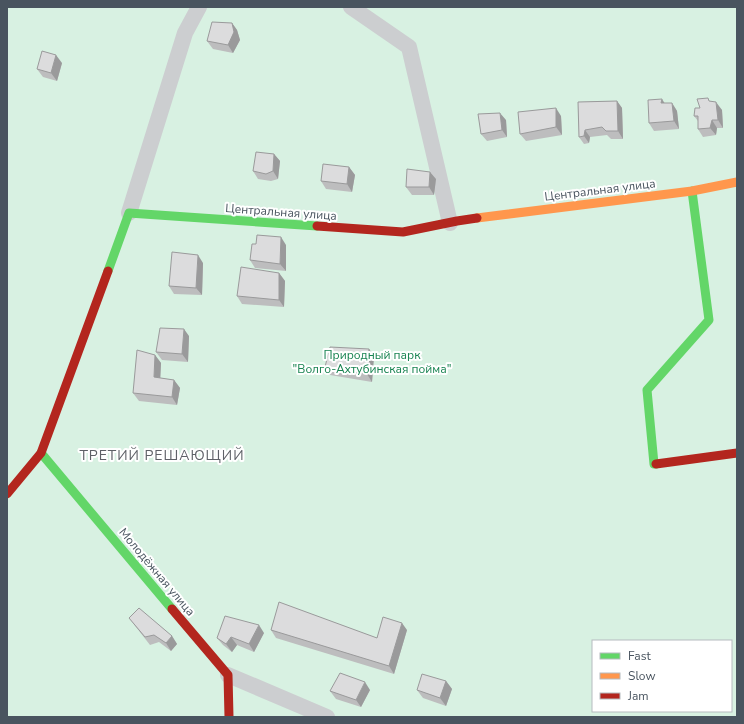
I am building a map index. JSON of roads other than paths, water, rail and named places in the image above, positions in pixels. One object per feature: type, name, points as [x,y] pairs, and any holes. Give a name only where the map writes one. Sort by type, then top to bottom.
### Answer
[{"type":"street","points":[[7,494],[41,453],[129,213],[185,33],[199,7]]},
{"type":"street","points":[[351,7],[409,47],[450,223]]},
{"type":"street","name":"Центральная улица","points":[[129,213],[403,232],[450,223],[692,191],[737,182]]},
{"type":"street","points":[[692,191],[709,320],[647,390],[654,464],[737,453]]},
{"type":"street","name":"Молодёжная улица","points":[[41,453],[228,675]]},
{"type":"street","points":[[229,717],[228,675],[327,717]]},
{"type":"district","name":"ТРЕТИЙ РЕШАЮЩИЙ","points":[[162,455]]},
{"type":"park label","name":"Природный парк \"Волго-Ахтубинская пойма\"","points":[[372,362]]}]
